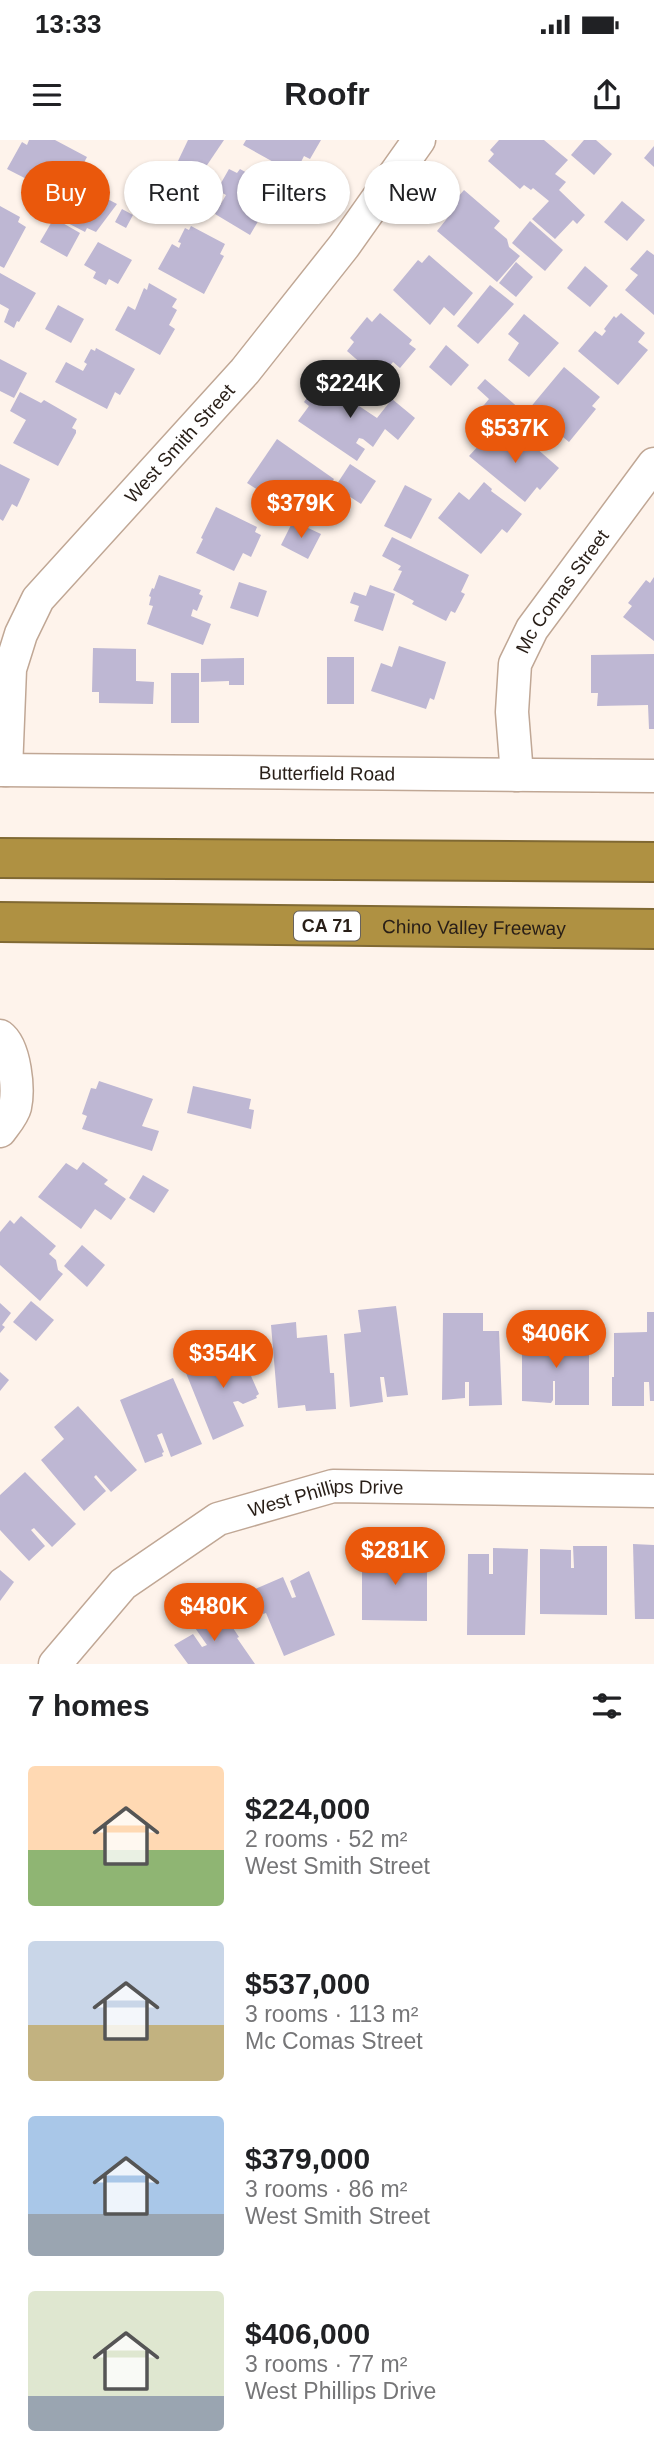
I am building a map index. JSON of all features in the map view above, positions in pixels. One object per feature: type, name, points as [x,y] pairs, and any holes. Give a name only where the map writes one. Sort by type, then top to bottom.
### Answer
[{"type":"highway","points":[[0,858],[654,862]]},
{"type":"highway","name":"Chino Valley Freeway","points":[[0,922],[654,929]]},
{"type":"street","name":"West Smith Street","points":[[3,770],[10,669],[21,634],[38,599],[245,371],[344,246],[419,140]]},
{"type":"street","name":"Mc Comas Street","points":[[517,775],[512,712],[514,664],[532,629],[654,464]]},
{"type":"street","name":"Butterfield Road","points":[[3,770],[654,776]]},
{"type":"street","points":[[0,1036],[6,1041],[15,1069],[15,1108],[0,1131]]},
{"type":"street","name":"West Phillips Drive","points":[[55,1664],[123,1584],[218,1519],[230,1515],[333,1486],[654,1490]]},
{"type":"building","points":[[29,140],[55,140],[87,157],[85,161],[21,161],[21,176],[7,169],[22,142],[27,145]]},
{"type":"building","points":[[188,140],[224,140],[210,161],[178,161]]},
{"type":"building","points":[[246,140],[321,140],[310,159],[304,156],[302,161],[272,161],[243,145]]},
{"type":"building","points":[[499,140],[544,140],[568,160],[555,174],[566,182],[559,190],[585,215],[577,224],[573,220],[555,239],[532,219],[549,201],[533,188],[531,190],[524,185],[520,189],[488,161],[494,154],[490,150]]},
{"type":"building","points":[[584,140],[596,140],[612,154],[594,175],[571,155]]},
{"type":"building","points":[[654,146],[654,167],[644,158]]},
{"type":"building","points":[[229,169],[237,173],[237,224],[256,224],[250,235],[223,219],[223,200],[226,195],[223,193],[223,180]]},
{"type":"building","points":[[464,190],[500,221],[494,228],[520,256],[497,282],[437,231],[443,224],[460,224],[460,195]]},
{"type":"building","points":[[110,200],[117,204],[110,213]]},
{"type":"building","points":[[622,201],[645,220],[627,241],[604,222]]},
{"type":"building","points":[[0,206],[20,217],[18,222],[26,227],[4,268],[0,266]]},
{"type":"building","points":[[122,209],[124,210],[124,224],[128,224],[126,228],[115,222]]},
{"type":"building","points":[[530,221],[563,250],[545,271],[512,243]]},
{"type":"building","points":[[50,224],[64,224],[80,233],[67,257],[40,242]]},
{"type":"building","points":[[70,224],[102,224],[96,232],[87,228],[85,232]]},
{"type":"building","points":[[191,226],[225,244],[220,254],[224,256],[204,294],[158,269],[172,244],[179,248],[181,243],[178,242],[185,228],[189,230]]},
{"type":"building","points":[[98,242],[132,260],[118,284],[109,279],[106,285],[93,278],[96,272],[84,265]]},
{"type":"building","points":[[647,250],[654,255],[654,315],[625,290],[638,275],[630,269]]},
{"type":"building","points":[[429,255],[473,293],[454,316],[444,307],[430,325],[393,290],[418,260],[422,263]]},
{"type":"building","points":[[516,262],[533,277],[516,297],[499,283]]},
{"type":"building","points":[[585,266],[608,286],[590,307],[567,288]]},
{"type":"building","points":[[0,273],[36,293],[14,328],[4,322],[9,309],[0,304]]},
{"type":"building","points":[[149,283],[177,299],[172,307],[177,310],[169,325],[175,329],[160,355],[115,330],[128,306],[135,310],[144,288],[147,290]]},
{"type":"building","points":[[490,285],[514,304],[478,344],[457,326]]},
{"type":"building","points":[[58,305],[84,319],[71,343],[45,329]]},
{"type":"building","points":[[380,313],[412,340],[409,344],[416,349],[400,368],[393,362],[379,379],[347,351],[354,342],[350,338],[367,317],[372,322]]},
{"type":"building","points":[[621,313],[645,333],[638,342],[648,350],[618,385],[578,351],[595,331],[602,336],[614,316],[616,318]]},
{"type":"building","points":[[524,314],[559,343],[529,377],[508,360],[519,343],[508,334]]},
{"type":"building","points":[[446,345],[469,365],[451,386],[429,367]]},
{"type":"building","points":[[96,348],[135,369],[120,395],[115,392],[107,409],[55,382],[66,362],[83,371],[87,364],[84,362],[91,349],[95,351]]},
{"type":"building","points":[[0,359],[27,373],[14,398],[0,391]]},
{"type":"building","points":[[564,367],[600,397],[592,406],[596,409],[569,442],[529,409]]},
{"type":"building","points":[[326,379],[377,418],[392,399],[415,418],[398,440],[385,429],[373,447],[359,438],[356,443],[365,449],[357,461],[298,421],[309,406],[304,402],[316,385],[321,388]]},
{"type":"building","points":[[485,379],[520,409],[502,431],[479,411],[489,399],[477,388]]},
{"type":"building","points":[[20,392],[41,403],[44,400],[77,419],[72,428],[76,433],[58,466],[13,443],[26,420],[10,411]]},
{"type":"building","points":[[492,431],[514,449],[522,440],[525,443],[527,440],[559,468],[540,490],[537,487],[525,502],[469,456]]},
{"type":"building","points":[[277,439],[334,479],[305,520],[247,483]]},
{"type":"building","points":[[0,464],[30,479],[17,507],[12,504],[3,521],[0,519]]},
{"type":"building","points":[[350,464],[376,481],[361,504],[335,487]]},
{"type":"building","points":[[484,482],[491,491],[522,514],[507,533],[502,529],[481,554],[438,518],[459,492],[469,500]]},
{"type":"building","points":[[405,485],[432,499],[411,539],[384,526]]},
{"type":"building","points":[[216,507],[257,527],[255,532],[261,535],[251,557],[243,553],[234,571],[196,553]]},
{"type":"building","points":[[293,521],[321,534],[308,559],[281,545]]},
{"type":"building","points":[[392,537],[469,575],[461,592],[465,594],[455,613],[451,611],[446,621],[412,604],[414,601],[393,590],[402,571],[398,570],[401,566],[382,556]]},
{"type":"building","points":[[159,575],[201,590],[199,594],[203,596],[197,611],[193,609],[191,616],[211,624],[203,645],[147,624],[153,606],[149,605],[149,596]]},
{"type":"building","points":[[654,577],[654,641],[623,617],[632,606],[628,603],[646,580],[650,583]]},
{"type":"building","points":[[239,582],[267,591],[258,617],[230,608]]},
{"type":"building","points":[[370,585],[395,594],[383,631],[354,621],[359,606],[350,603],[354,592],[366,596]]},
{"type":"building","points":[[399,646],[446,662],[434,700],[430,698],[426,709],[371,691],[381,663],[392,667]]},
{"type":"building","points":[[93,648],[136,649],[136,681],[154,682],[153,704],[99,703],[99,692],[92,692]]},
{"type":"building","points":[[654,654],[654,729],[649,729],[648,705],[597,706],[598,693],[591,693],[591,655]]},
{"type":"building","points":[[327,657],[354,657],[354,704],[327,704]]},
{"type":"building","points":[[244,658],[244,685],[229,685],[229,681],[201,682],[201,659]]},
{"type":"building","points":[[171,673],[199,673],[199,723],[171,723]]},
{"type":"building","points":[[99,1081],[153,1099],[142,1126],[159,1131],[152,1151],[82,1129],[87,1116],[82,1114],[91,1088],[96,1089]]},
{"type":"building","points":[[193,1086],[251,1099],[249,1109],[254,1110],[251,1129],[187,1113]]},
{"type":"building","points":[[83,1162],[108,1180],[104,1184],[126,1199],[111,1220],[95,1209],[81,1229],[38,1197],[66,1163],[77,1170]]},
{"type":"building","points":[[143,1175],[169,1190],[154,1213],[129,1198]]},
{"type":"building","points":[[21,1216],[56,1246],[49,1254],[56,1260],[58,1270],[63,1274],[40,1301],[0,1265],[0,1232],[10,1220],[14,1224]]},
{"type":"building","points":[[82,1245],[105,1265],[87,1287],[64,1266]]},
{"type":"building","points":[[31,1301],[54,1320],[36,1341],[13,1322]]},
{"type":"building","points":[[0,1303],[11,1313],[2,1325],[5,1327],[0,1333]]},
{"type":"building","points":[[396,1306],[408,1395],[387,1397],[384,1377],[380,1377],[383,1402],[350,1407],[344,1334],[361,1332],[358,1310]]},
{"type":"building","points":[[647,1312],[654,1312],[654,1401],[650,1401],[649,1382],[644,1382],[644,1406],[612,1406],[614,1333],[647,1332]]},
{"type":"building","points":[[443,1313],[483,1313],[483,1331],[499,1331],[502,1405],[469,1406],[469,1382],[465,1382],[465,1398],[442,1400]]},
{"type":"building","points":[[296,1322],[297,1338],[327,1335],[330,1373],[334,1373],[336,1409],[306,1411],[305,1405],[278,1408],[271,1325]]},
{"type":"building","points":[[522,1336],[589,1336],[589,1405],[555,1405],[555,1381],[551,1403],[522,1401]]},
{"type":"building","points":[[241,1342],[245,1349],[240,1351],[259,1394],[257,1398],[243,1404],[233,1402],[244,1426],[213,1440],[186,1373],[214,1361],[211,1355]]},
{"type":"building","points":[[0,1372],[9,1380],[0,1391]]},
{"type":"building","points":[[173,1378],[202,1444],[171,1457],[162,1433],[157,1435],[163,1456],[145,1463],[120,1400]]},
{"type":"building","points":[[78,1406],[137,1470],[111,1492],[96,1475],[94,1477],[106,1491],[84,1511],[41,1460],[64,1439],[54,1427]]},
{"type":"building","points":[[25,1472],[76,1524],[52,1547],[34,1528],[31,1530],[45,1546],[29,1561],[0,1530],[0,1495]]},
{"type":"building","points":[[633,1544],[654,1545],[654,1619],[635,1619]]},
{"type":"building","points":[[573,1546],[607,1546],[607,1615],[540,1614],[540,1549],[571,1550],[571,1568],[574,1568]]},
{"type":"building","points":[[493,1548],[528,1549],[525,1635],[467,1635],[468,1554],[489,1554],[489,1574],[493,1574]]},
{"type":"building","points":[[394,1551],[427,1551],[427,1621],[362,1620],[362,1554],[391,1554],[391,1573],[394,1573]]},
{"type":"building","points":[[0,1570],[14,1582],[0,1601]]},
{"type":"building","points":[[309,1571],[335,1635],[284,1656],[253,1590],[283,1577],[292,1598],[296,1597],[290,1581]]},
{"type":"building","points":[[219,1607],[255,1664],[188,1664],[174,1645],[193,1634],[202,1647],[207,1645],[193,1625]]}]
